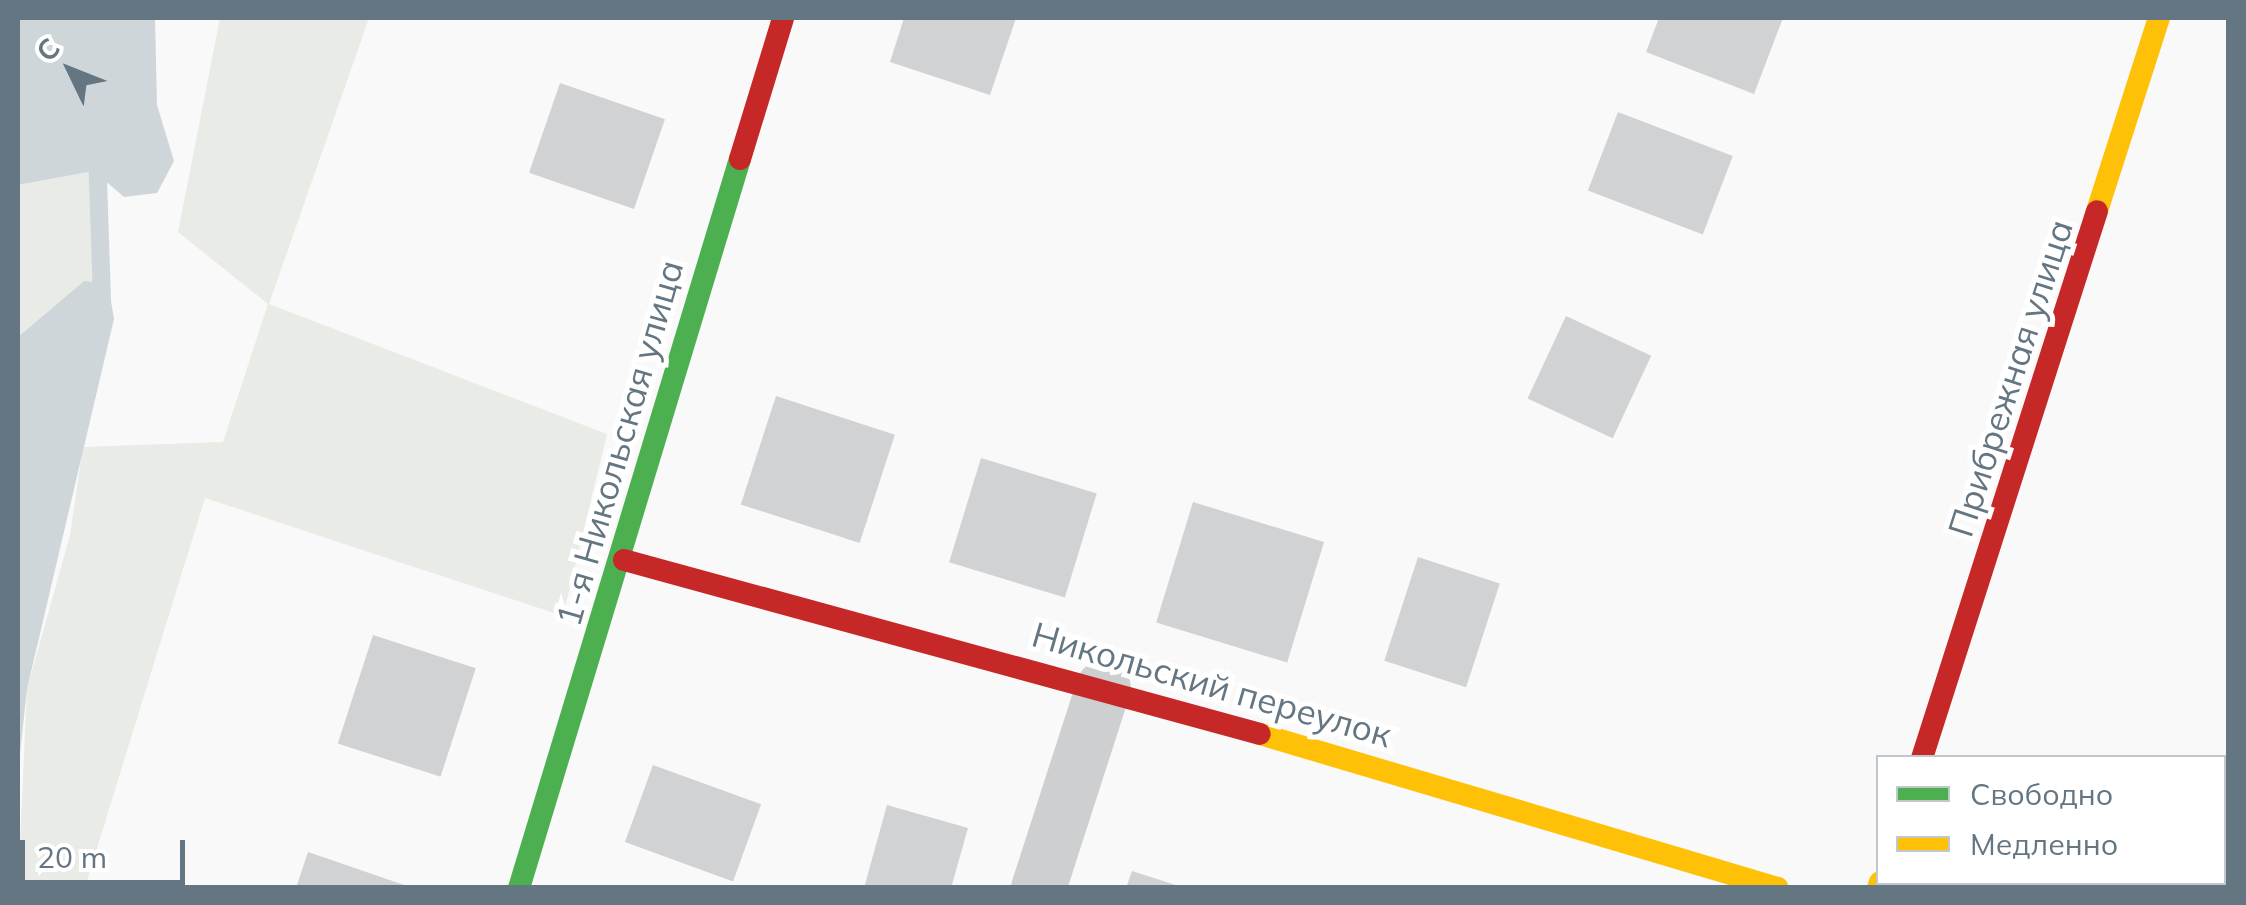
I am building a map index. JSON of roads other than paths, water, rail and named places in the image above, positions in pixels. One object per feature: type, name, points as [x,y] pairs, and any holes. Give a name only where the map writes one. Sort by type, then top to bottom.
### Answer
[{"type":"street","name":"1-я Никольская улица","points":[[519,888],[624,560],[634,501],[783,18]]},
{"type":"street","name":"Прибрежная улица","points":[[1923,755],[2159,18]]},
{"type":"street","name":"Никольский переулок","points":[[624,560],[1103,687],[1778,888]]},
{"type":"street","points":[[1038,888],[1103,687]]},
{"type":"waterway","points":[[97,149],[102,302]]}]
